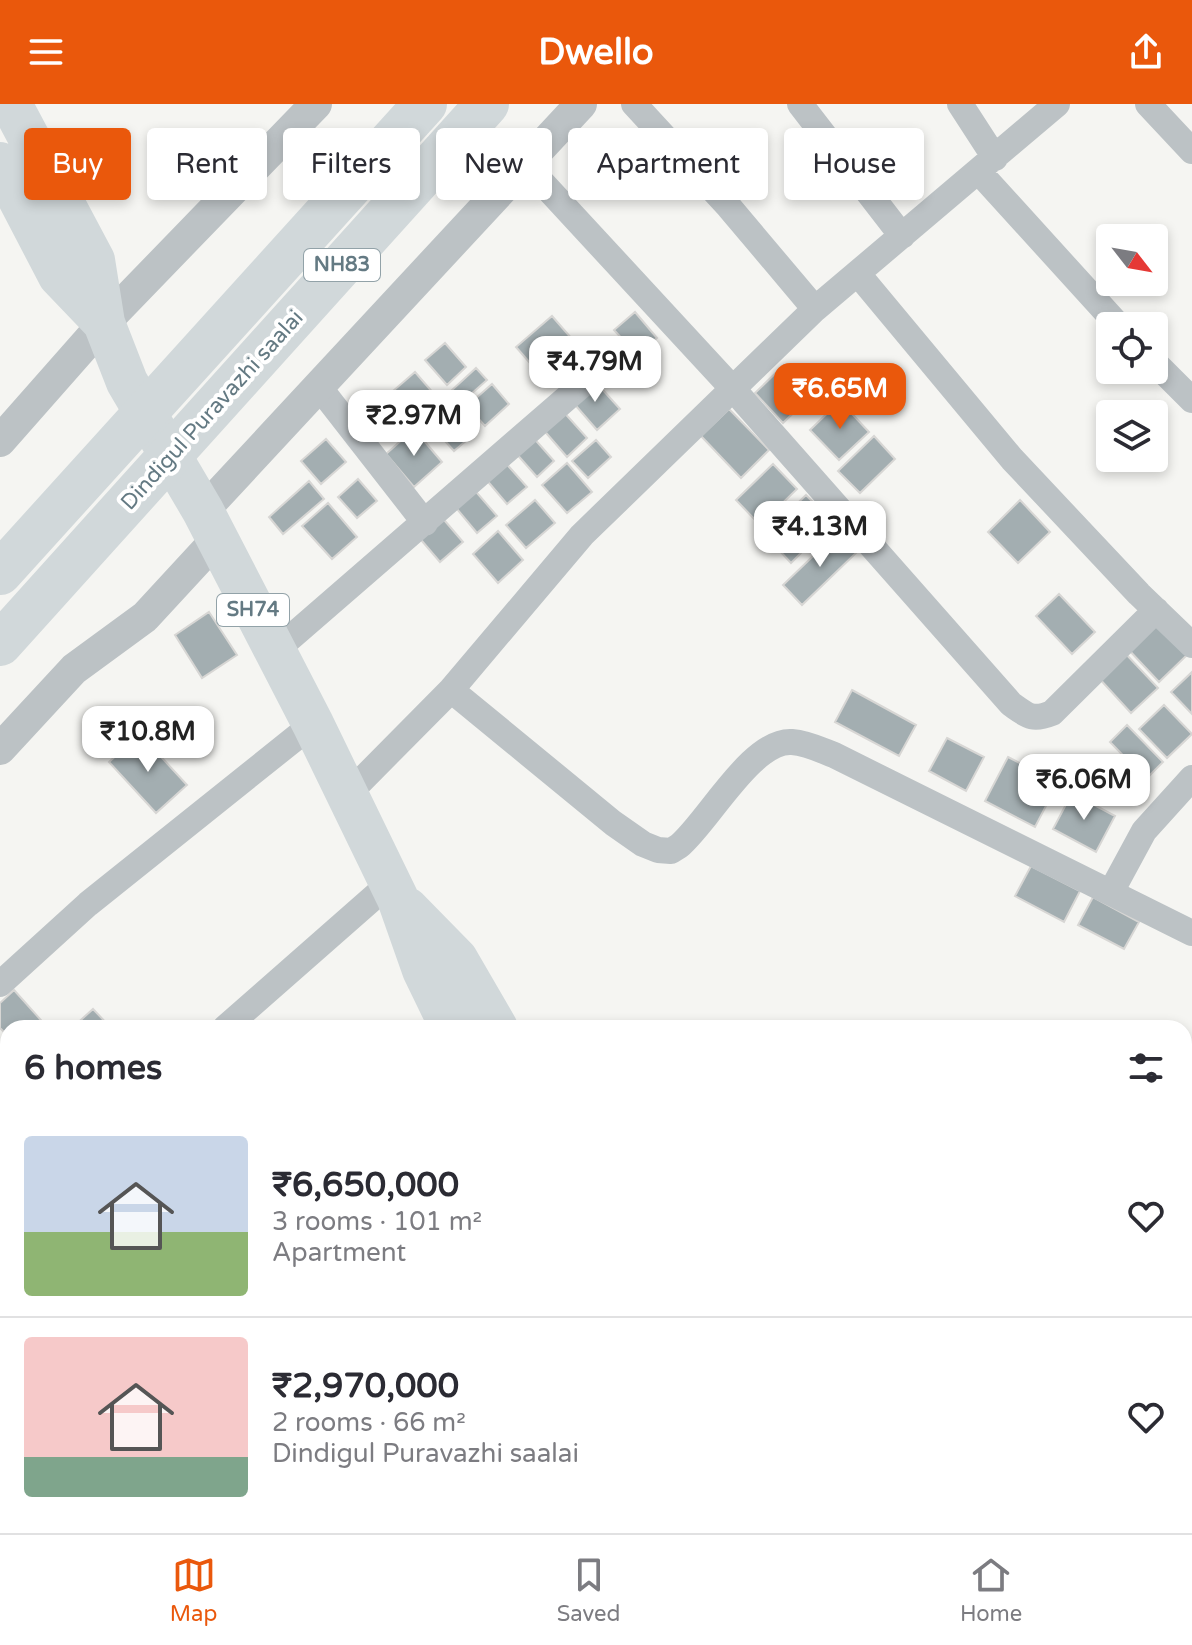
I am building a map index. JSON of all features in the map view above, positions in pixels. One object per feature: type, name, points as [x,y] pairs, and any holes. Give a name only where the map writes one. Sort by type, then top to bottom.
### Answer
[{"type":"highway","name":"NH83","points":[[0,573],[425,104]]},
{"type":"highway","name":"Dindigul Puravazhi saalai","points":[[0,644],[487,104]]},
{"type":"main road","name":"SH74","points":[[11,104],[94,260],[104,323],[127,382],[210,525],[313,724],[394,891],[423,970],[447,1020]]},
{"type":"main road","name":"SH74","points":[[0,163],[59,276],[104,323]]},
{"type":"main road","name":"SH74","points":[[394,891],[457,959],[492,1020]]},
{"type":"street","points":[[0,441],[104,323],[316,104]]},
{"type":"street","points":[[552,135],[581,104]]},
{"type":"street","points":[[634,104],[729,207],[815,309]]},
{"type":"street","points":[[800,104],[902,236]]},
{"type":"street","points":[[960,104],[987,165],[1108,312]]},
{"type":"street","points":[[348,794],[451,690],[582,535],[815,309],[1057,104]]},
{"type":"street","points":[[1148,104],[1192,151]]},
{"type":"street","points":[[552,193],[733,389],[1011,704],[1039,719],[1052,713],[1156,610]]},
{"type":"street","points":[[0,749],[74,669],[145,617],[210,525],[319,387],[492,200]]},
{"type":"street","points":[[858,274],[1012,459],[1192,645]]},
{"type":"street","points":[[1168,376],[1192,400]]},
{"type":"street","points":[[274,652],[583,384]]},
{"type":"street","points":[[319,387],[425,523]]},
{"type":"street","points":[[451,690],[613,823],[643,844],[658,850],[671,851],[679,846],[757,758],[774,744],[791,742],[834,755],[1192,933]]},
{"type":"street","points":[[0,984],[88,904],[313,724]]},
{"type":"street","points":[[1111,892],[1144,831],[1192,778]]},
{"type":"street","points":[[235,1020],[394,891]]},
{"type":"building","points":[[635,312],[657,338],[637,355],[614,330]]},
{"type":"building","points":[[552,316],[579,347],[544,379],[516,347]]},
{"type":"building","points":[[445,343],[466,367],[447,385],[425,360]]},
{"type":"building","points":[[784,365],[813,394],[783,423],[755,393]]},
{"type":"building","points":[[476,368],[487,380],[462,402],[452,390]]},
{"type":"building","points":[[415,372],[441,402],[420,421],[393,391]]},
{"type":"building","points":[[593,379],[620,409],[597,430],[570,399]]},
{"type":"building","points":[[492,384],[509,404],[485,426],[467,406]]},
{"type":"building","points":[[840,401],[869,432],[839,460],[810,430]]},
{"type":"building","points":[[448,404],[474,434],[454,451],[428,422]]},
{"type":"building","points":[[561,409],[587,438],[567,457],[541,427]]},
{"type":"building","points":[[729,409],[769,450],[741,478],[701,436]]},
{"type":"building","points":[[414,429],[442,462],[414,487],[386,454]]},
{"type":"building","points":[[531,435],[554,461],[537,477],[514,451]]},
{"type":"building","points":[[874,436],[895,459],[860,493],[838,471]]},
{"type":"building","points":[[326,439],[346,462],[321,484],[301,461]]},
{"type":"building","points":[[596,440],[611,457],[588,478],[572,461]]},
{"type":"building","points":[[503,460],[527,487],[507,504],[484,477]]},
{"type":"building","points":[[567,463],[592,492],[567,513],[542,485]]},
{"type":"building","points":[[773,464],[797,489],[760,525],[736,500]]},
{"type":"building","points":[[358,479],[377,501],[357,518],[338,497]]},
{"type":"building","points":[[309,481],[324,499],[283,534],[269,517]]},
{"type":"building","points":[[471,486],[497,516],[477,533],[452,503]]},
{"type":"building","points":[[806,495],[832,522],[791,563],[765,535]]},
{"type":"building","points":[[535,500],[555,523],[526,548],[506,525]]},
{"type":"building","points":[[1020,500],[1050,532],[1018,563],[988,532]]},
{"type":"building","points":[[328,503],[357,537],[332,559],[302,526]]},
{"type":"building","points":[[439,514],[463,542],[440,562],[416,534]]},
{"type":"building","points":[[498,531],[523,560],[498,583],[473,554]]},
{"type":"building","points":[[837,533],[856,553],[802,605],[783,585]]},
{"type":"building","points":[[1059,594],[1095,632],[1072,654],[1036,616]]},
{"type":"building","points":[[209,612],[237,655],[202,678],[175,635]]},
{"type":"building","points":[[1155,622],[1187,655],[1159,682],[1127,648]]},
{"type":"building","points":[[1123,651],[1158,688],[1131,713],[1097,676]]},
{"type":"building","points":[[1192,672],[1192,714],[1171,692]]},
{"type":"building","points":[[852,690],[916,725],[899,756],[835,722]]},
{"type":"building","points":[[1164,705],[1192,734],[1167,758],[1139,729]]},
{"type":"building","points":[[1127,725],[1163,762],[1146,779],[1110,742]]},
{"type":"building","points":[[140,734],[187,785],[156,813],[109,762]]},
{"type":"building","points":[[947,738],[984,757],[966,791],[929,771]]},
{"type":"building","points":[[1008,757],[1058,783],[1035,827],[985,801]]},
{"type":"building","points":[[1072,793],[1115,816],[1096,852],[1053,829]]},
{"type":"building","points":[[1031,866],[1080,891],[1064,922],[1015,896]]},
{"type":"building","points":[[1093,897],[1139,922],[1124,949],[1078,925]]},
{"type":"building","points":[[14,990],[41,1020],[0,1020],[0,1003]]},
{"type":"building","points":[[93,1009],[103,1020],[81,1020]]}]
